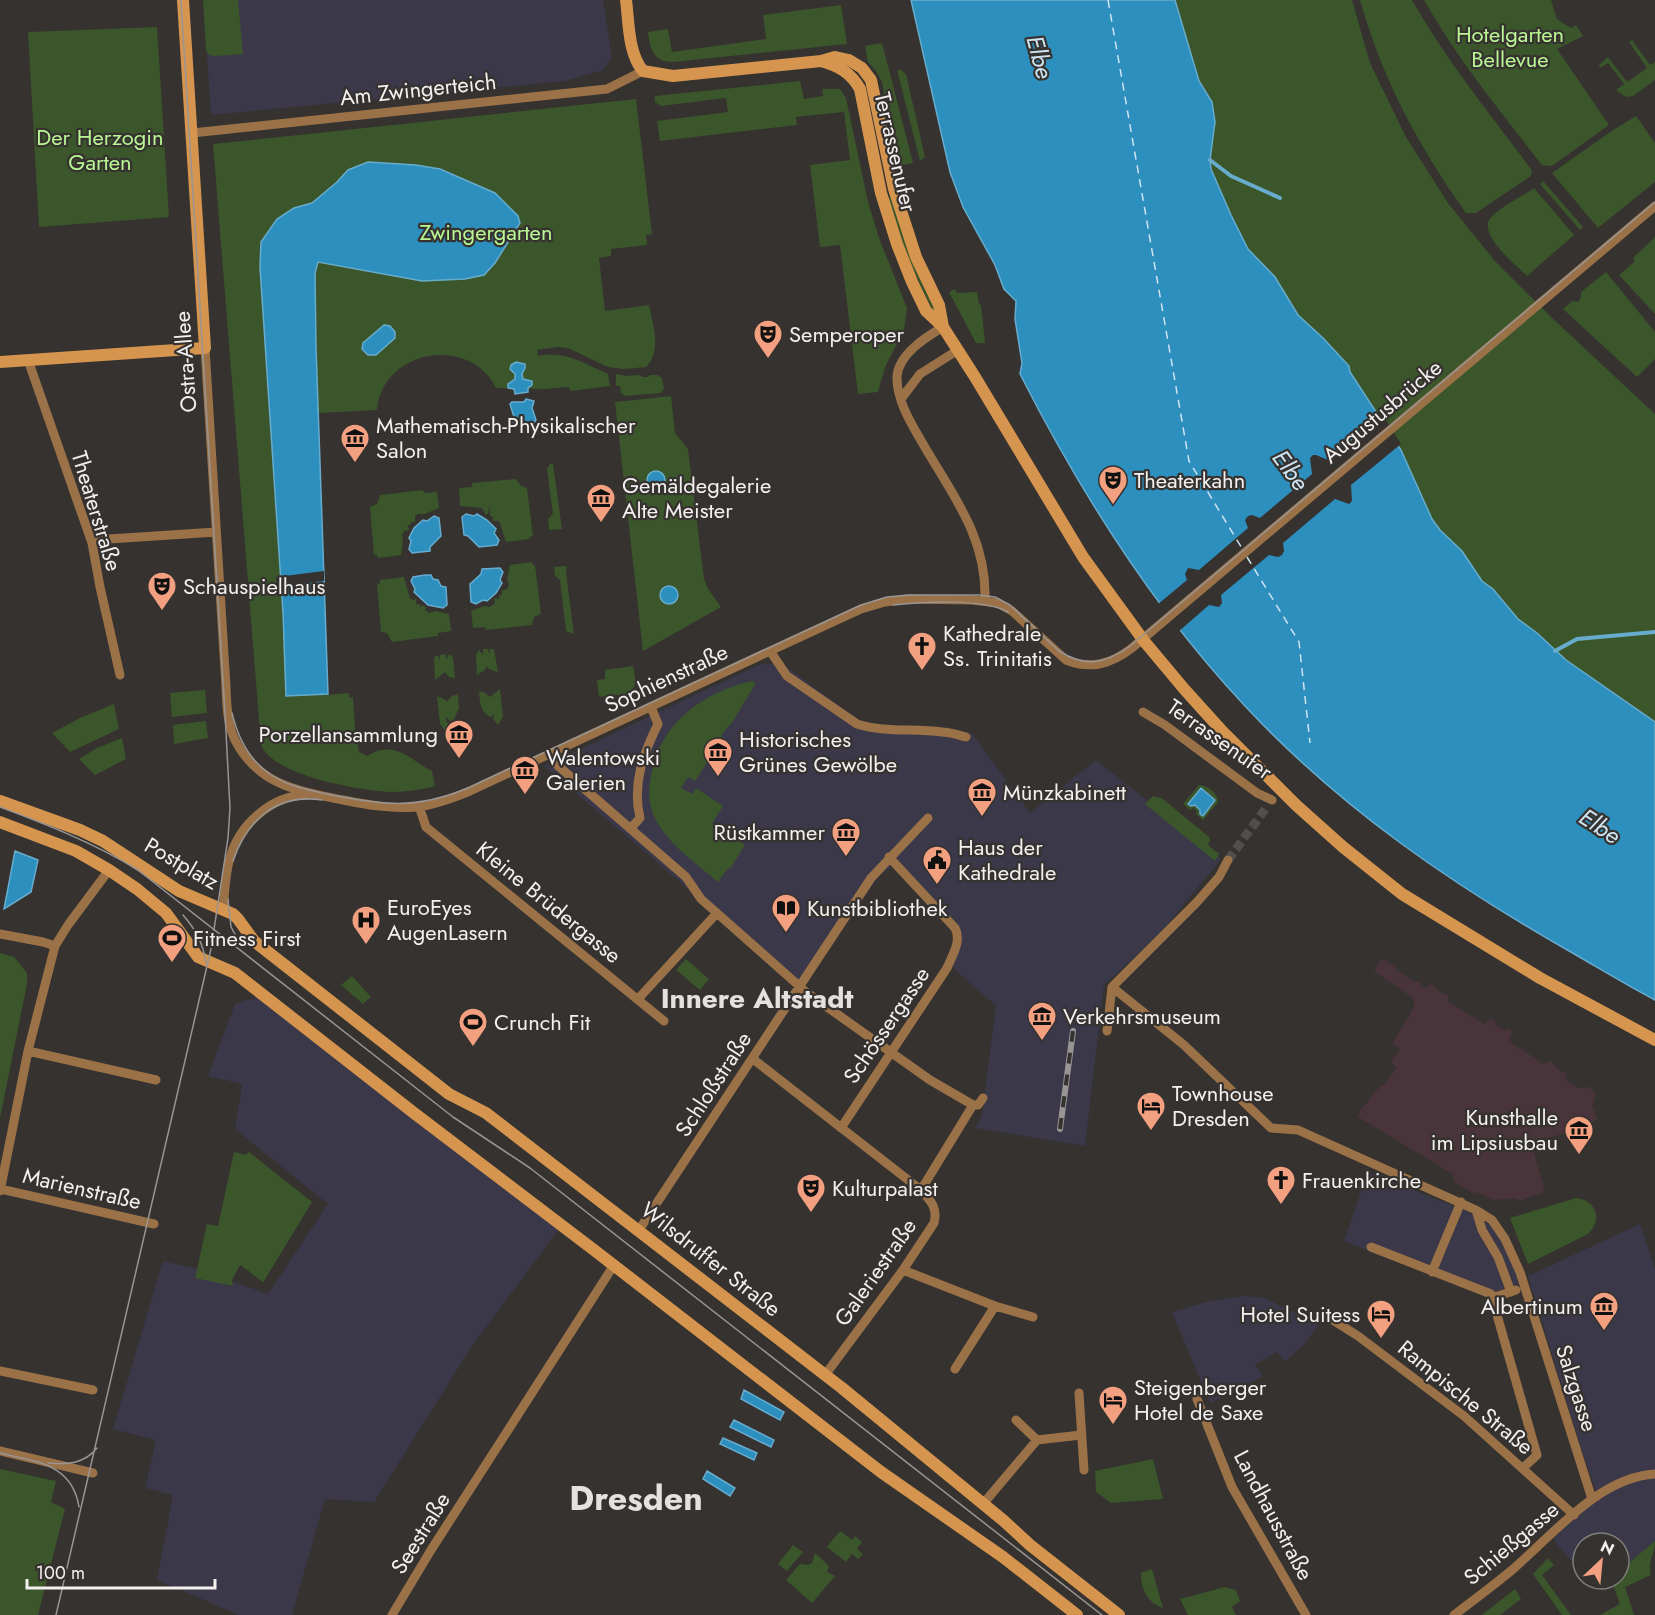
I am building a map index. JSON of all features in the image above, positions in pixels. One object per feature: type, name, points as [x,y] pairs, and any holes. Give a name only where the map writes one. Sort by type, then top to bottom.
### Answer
[{"type":"street","name":"Ostra-Allee","points":[[183,0],[230,722]]},
{"type":"street","points":[[626,0],[634,54],[644,71]]},
{"type":"street","name":"Terrassenufer","points":[[644,71],[673,76],[821,61],[844,70],[852,77],[860,89],[881,193],[897,244],[926,311],[943,327],[1083,557],[1144,641],[1223,732],[1280,789],[1382,880],[1416,904],[1540,978],[1655,1040]]},
{"type":"street","name":"Am Zwingerteich","points":[[192,134],[607,88],[644,71]]},
{"type":"street","name":"Augustusbrücke","points":[[1132,648],[1655,206]]},
{"type":"street","points":[[943,327],[922,339],[902,364],[897,375],[901,399],[911,423],[968,521],[982,561],[985,600]]},
{"type":"street","points":[[0,362],[205,348]]},
{"type":"street","points":[[901,399],[920,374],[958,350]]},
{"type":"street","name":"Theaterstraße","points":[[28,360],[92,543],[120,675]]},
{"type":"street","points":[[92,543],[110,539],[216,532]]},
{"type":"street","name":"Sophienstraße","points":[[230,722],[238,744],[257,769],[286,787],[378,807],[418,806],[457,796],[861,609],[885,602],[907,599],[985,600],[998,603],[1012,611],[1057,653],[1076,664],[1091,666],[1108,662],[1132,648]]},
{"type":"street","points":[[770,651],[787,676],[856,724],[867,728],[943,732],[966,737]]},
{"type":"street","points":[[631,828],[640,818],[636,793],[640,769],[649,740],[658,724],[651,707]]},
{"type":"street","name":"Terrassenufer","points":[[1143,712],[1165,725],[1257,792],[1269,804],[1280,789]]},
{"type":"street","points":[[550,753],[556,764],[686,877],[701,899],[799,986],[930,1080],[973,1105],[978,1105],[983,1098]]},
{"type":"street","name":"Postplatz","points":[[223,909],[230,857],[241,835],[253,819],[273,804],[288,797],[322,796]]},
{"type":"street","name":"Postplatz","points":[[0,801],[80,830],[122,853],[180,891],[223,909],[238,918],[254,941],[266,951]]},
{"type":"street","name":"Kleine Brüdergasse","points":[[418,806],[426,827],[664,1021]]},
{"type":"street","name":"Schloßstraße","points":[[639,1230],[871,878],[928,818]]},
{"type":"street","name":"Postplatz","points":[[0,822],[76,851],[109,870],[166,913],[198,957],[223,967],[244,980],[614,1265]]},
{"type":"street","name":"Schössergasse","points":[[841,1128],[947,968],[958,941],[955,928],[890,857]]},
{"type":"street","points":[[1107,1032],[1112,987],[1197,902],[1219,877],[1228,860]]},
{"type":"street","points":[[0,1190],[28,1051],[55,946],[109,870]]},
{"type":"street","points":[[638,999],[717,913]]},
{"type":"street","points":[[0,934],[55,946]]},
{"type":"street","name":"Wilsdruffer Straße","points":[[266,951],[449,1094],[486,1113],[639,1230],[825,1375],[1030,1545],[1119,1615]]},
{"type":"street","name":"Salzgasse","points":[[1112,987],[1184,1045],[1271,1128],[1298,1130],[1461,1202],[1492,1220],[1514,1256],[1592,1499]]},
{"type":"street","points":[[28,1051],[156,1080]]},
{"type":"street","points":[[753,1059],[921,1190],[973,1105]]},
{"type":"street","name":"Marienstraße","points":[[0,1190],[154,1224]]},
{"type":"street","name":"Galeriestraße","points":[[825,1375],[903,1270],[934,1223],[936,1214],[934,1204],[921,1190]]},
{"type":"street","points":[[1432,1272],[1461,1202]]},
{"type":"street","points":[[1476,1210],[1482,1230],[1498,1257],[1511,1292]]},
{"type":"street","points":[[1371,1247],[1491,1294],[1537,1455],[1523,1468]]},
{"type":"street","points":[[614,1265],[880,1472],[1003,1557],[1077,1615]]},
{"type":"street","name":"Seestraße","points":[[392,1615],[614,1265]]},
{"type":"street","points":[[903,1270],[995,1306],[1033,1317]]},
{"type":"street","points":[[1492,1298],[1524,1287]]},
{"type":"street","points":[[955,1369],[995,1306]]},
{"type":"street","name":"Rampische Straße","points":[[1328,1317],[1446,1401],[1574,1515]]},
{"type":"street","points":[[0,1371],[93,1390]]},
{"type":"street","points":[[1079,1394],[1083,1470]]},
{"type":"street","name":"Landhausstraße","points":[[1197,1399],[1232,1487],[1306,1615]]},
{"type":"street","points":[[1016,1420],[1037,1440]]},
{"type":"street","points":[[983,1504],[1037,1440],[1081,1435]]},
{"type":"street","points":[[0,1451],[93,1473]]},
{"type":"street","name":"Schießgasse","points":[[1454,1615],[1512,1570],[1592,1499],[1613,1485],[1630,1478],[1655,1474]]},
{"type":"shaded area","points":[[203,0],[603,0],[612,58],[603,70],[565,81],[211,115]]},
{"type":"shaded area","points":[[781,663],[863,723],[889,727],[935,727],[972,733],[1030,813],[1096,760],[1221,859],[1159,935],[1104,985],[1085,1146],[975,1128],[982,1115],[996,1006],[952,967],[956,936],[894,864],[879,876],[800,991],[680,882],[544,766],[761,664]]},
{"type":"shaded area","points":[[1385,959],[1387,963],[1395,966],[1395,969],[1416,982],[1420,982],[1424,988],[1431,984],[1448,995],[1448,1001],[1484,1024],[1491,1018],[1504,1030],[1507,1028],[1512,1031],[1509,1041],[1544,1064],[1550,1061],[1560,1071],[1567,1072],[1565,1079],[1579,1088],[1590,1087],[1596,1094],[1592,1104],[1597,1120],[1572,1131],[1531,1143],[1545,1190],[1542,1190],[1543,1193],[1519,1201],[1517,1198],[1494,1200],[1477,1192],[1475,1195],[1454,1181],[1454,1175],[1358,1117],[1360,1111],[1397,1067],[1390,1062],[1400,1049],[1392,1044],[1414,1007],[1413,998],[1374,971],[1381,960]]},
{"type":"shaded area","points":[[256,997],[559,1229],[472,1346],[374,1502],[325,1499],[292,1615],[239,1615],[157,1580],[173,1495],[145,1488],[156,1440],[113,1429],[163,1261],[197,1269],[268,1294],[328,1204],[235,1129],[242,1084],[208,1076],[235,1004]]},
{"type":"shaded area","points":[[1368,1172],[1466,1211],[1490,1225],[1508,1249],[1520,1283],[1487,1295],[1344,1241]]},
{"type":"shaded area","name":"Albertinum","points":[[1640,1224],[1655,1269],[1655,1541],[1631,1561],[1631,1531],[1571,1531],[1571,1561],[1557,1545],[1554,1536],[1599,1499],[1582,1452],[1528,1276]]},
{"type":"shaded area","points":[[1245,1296],[1265,1298],[1319,1325],[1285,1362],[1277,1352],[1255,1365],[1263,1376],[1210,1403],[1172,1312],[1210,1301]]},
{"type":"green space","points":[[203,0],[238,0],[243,54],[209,55],[206,50]]},
{"type":"green space","points":[[1175,0],[1352,0],[1370,63],[1406,137],[1448,203],[1494,260],[1655,414],[1655,722],[1566,660],[1518,619],[1493,589],[1482,581],[1462,551],[1432,519],[1401,450],[1350,372],[1349,366],[1298,315],[1275,277],[1248,249],[1211,169],[1215,122],[1212,102],[1199,81]]},
{"type":"green space","points":[[1360,0],[1412,0],[1454,65],[1531,169],[1531,176],[1476,213],[1466,213],[1417,137],[1391,85],[1369,30]]},
{"type":"green space","name":"Hotelgarten Bellevue","points":[[1424,0],[1551,0],[1557,19],[1571,28],[1576,25],[1583,36],[1557,49],[1609,125],[1552,166],[1542,165],[1465,64]]},
{"type":"green space","points":[[841,5],[847,44],[673,62],[657,57],[652,49],[648,32],[668,29],[672,52],[766,39],[763,15]]},
{"type":"green space","name":"Der Herzogin Garten","points":[[157,27],[169,217],[39,227],[28,32]]},
{"type":"green space","points":[[1632,40],[1650,65],[1655,62],[1655,80],[1633,96],[1626,97],[1616,90],[1624,84],[1608,63],[1600,68],[1599,65],[1608,57],[1627,82],[1647,68],[1629,42]]},
{"type":"green space","points":[[882,43],[913,163],[898,166],[882,82],[868,62],[865,46]]},
{"type":"green space","points":[[897,70],[906,74],[925,157],[920,161]]},
{"type":"green space","points":[[800,81],[804,99],[823,96],[822,89],[840,89],[846,98],[868,202],[879,238],[907,308],[904,330],[885,367],[878,392],[858,394],[840,245],[820,247],[810,165],[850,160],[844,112],[796,117],[797,125],[660,141],[657,121],[728,112],[726,98],[661,106],[655,102],[655,96]]},
{"type":"green space","name":"Zwingergarten","points":[[636,99],[652,234],[646,235],[647,245],[611,249],[611,256],[599,258],[605,311],[649,305],[655,346],[651,361],[646,367],[623,369],[608,367],[568,348],[558,347],[537,350],[538,356],[566,356],[583,362],[608,374],[610,386],[570,391],[569,387],[496,388],[483,371],[467,360],[448,355],[428,356],[410,362],[394,374],[382,390],[377,410],[318,413],[328,695],[349,693],[349,698],[353,697],[355,728],[353,742],[358,745],[359,752],[367,756],[386,750],[402,753],[432,771],[435,786],[401,792],[375,791],[318,779],[282,765],[269,756],[261,745],[213,144]]},
{"type":"green space","points":[[1636,116],[1655,143],[1655,182],[1598,228],[1552,173]]},
{"type":"green space","points":[[1543,181],[1583,227],[1580,230],[1540,184]]},
{"type":"green space","points":[[1534,188],[1574,235],[1527,276],[1493,240],[1488,224],[1495,213]]},
{"type":"green space","points":[[891,197],[935,310],[933,311],[910,263],[887,198]]},
{"type":"green space","points":[[1655,237],[1655,314],[1619,275],[1634,262],[1634,257]]},
{"type":"green space","points":[[1606,272],[1655,332],[1655,359],[1637,377],[1563,309],[1572,301],[1579,302],[1581,292]]},
{"type":"green space","points":[[955,289],[957,293],[977,292],[981,305],[985,343],[976,343],[949,292]]},
{"type":"green space","points":[[616,374],[643,377],[658,375],[662,378],[664,389],[661,393],[626,396],[621,393],[620,386],[616,386]]},
{"type":"green space","points":[[671,396],[675,433],[688,449],[704,579],[721,607],[643,651],[615,402]]},
{"type":"green space","points":[[550,464],[553,464],[562,529],[549,530],[548,519],[553,514],[547,469]]},
{"type":"green space","points":[[516,479],[521,486],[527,488],[533,536],[529,539],[506,542],[500,523],[493,521],[488,506],[489,512],[486,515],[482,508],[460,506],[459,488],[472,487],[472,483]]},
{"type":"green space","points":[[423,490],[424,493],[437,492],[439,508],[425,514],[417,514],[415,522],[407,525],[409,529],[405,530],[402,535],[401,555],[378,558],[374,555],[370,507],[377,504],[380,495]]},
{"type":"green space","points":[[532,562],[535,565],[541,614],[534,617],[532,625],[486,630],[485,627],[473,628],[471,611],[484,606],[490,607],[495,603],[494,598],[499,599],[502,590],[506,590],[509,585],[507,579],[510,565]]},
{"type":"green space","points":[[567,566],[574,634],[566,631],[560,580],[555,576],[554,567]]},
{"type":"green space","points":[[404,577],[410,598],[416,599],[416,604],[420,604],[420,607],[424,605],[425,610],[429,613],[435,611],[449,614],[451,631],[438,633],[438,636],[392,642],[387,633],[381,632],[377,584],[380,580]]},
{"type":"green space","points":[[483,649],[488,649],[489,655],[490,649],[494,649],[498,672],[487,666],[477,675],[476,655],[479,650],[483,655]]},
{"type":"green space","points":[[446,654],[446,660],[449,654],[453,657],[455,678],[449,677],[445,672],[435,680],[434,657],[438,655],[440,660],[440,655]]},
{"type":"green space","points":[[633,666],[635,682],[628,694],[599,697],[597,680],[605,679],[605,670]]},
{"type":"green space","points":[[752,681],[756,683],[733,721],[722,734],[722,739],[695,781],[688,777],[681,788],[692,794],[696,788],[723,806],[712,824],[745,845],[730,869],[728,868],[718,882],[682,852],[659,826],[649,796],[650,781],[663,741],[686,713],[717,693]]},
{"type":"green space","points":[[500,689],[503,717],[498,725],[493,719],[495,713],[491,717],[483,709],[479,691],[490,697]]},
{"type":"green space","points":[[205,690],[207,713],[172,717],[170,693]]},
{"type":"green space","points":[[458,694],[459,708],[454,720],[450,721],[446,717],[449,725],[445,731],[440,724],[437,696],[447,702],[452,696]]},
{"type":"green space","points":[[114,704],[119,729],[70,752],[52,733],[80,718]]},
{"type":"green space","points":[[206,721],[208,738],[174,744],[173,725]]},
{"type":"green space","points":[[122,738],[126,759],[95,775],[79,759],[97,748]]},
{"type":"green space","points":[[1199,785],[1212,790],[1218,802],[1203,820],[1196,814],[1197,811],[1193,808],[1190,810],[1183,804]],"holes":[[[1203,789],[1215,799],[1203,816],[1195,805],[1190,806]]]},
{"type":"green space","points":[[1153,796],[1163,799],[1209,837],[1208,845],[1219,854],[1215,861],[1145,804]]},
{"type":"green space","points":[[0,953],[14,957],[27,973],[27,984],[0,1118]]},
{"type":"green space","points":[[686,959],[709,979],[700,990],[676,970]]},
{"type":"green space","points":[[352,976],[371,997],[363,1004],[341,985]]},
{"type":"green space","points":[[234,1152],[246,1155],[249,1152],[312,1202],[264,1281],[240,1265],[232,1280],[233,1286],[195,1278],[207,1224],[218,1226]]},
{"type":"green space","points":[[1576,1198],[1593,1206],[1596,1217],[1593,1228],[1588,1234],[1528,1264],[1510,1218]]},
{"type":"green space","points":[[1153,1459],[1163,1499],[1111,1503],[1096,1492],[1095,1471]]},
{"type":"green space","points":[[0,1469],[56,1481],[51,1502],[65,1509],[38,1615],[0,1615]]},
{"type":"green space","points":[[840,1531],[852,1540],[855,1536],[862,1542],[857,1549],[863,1554],[858,1559],[852,1554],[846,1562],[827,1547]]},
{"type":"green space","points":[[1655,1541],[1650,1566],[1651,1575],[1631,1584],[1631,1561]]},
{"type":"green space","points":[[793,1545],[803,1552],[787,1571],[778,1564]]},
{"type":"green space","points":[[815,1553],[829,1566],[827,1572],[835,1576],[812,1603],[786,1580],[800,1564],[812,1563]]},
{"type":"green space","points":[[1548,1558],[1554,1565],[1542,1575],[1571,1615],[1562,1615],[1533,1574]]},
{"type":"green space","points":[[1152,1569],[1163,1608],[1149,1599],[1142,1585],[1141,1573]]},
{"type":"green space","points":[[1225,1587],[1236,1590],[1240,1601],[1232,1607],[1236,1615],[1188,1615],[1180,1599]]},
{"type":"green space","points":[[1515,1589],[1521,1599],[1500,1615],[1482,1615]]},
{"type":"green space","points":[[1615,1591],[1626,1591],[1634,1615],[1600,1615],[1620,1604]]},
{"type":"water","name":"Elbe","points":[[911,0],[1175,0],[1199,81],[1212,102],[1215,122],[1211,169],[1248,249],[1275,277],[1298,315],[1349,366],[1350,372],[1401,450],[1432,519],[1462,551],[1482,581],[1493,589],[1518,619],[1566,660],[1655,722],[1655,1000],[1486,901],[1443,873],[1360,812],[1320,779],[1245,706],[1211,669],[1149,590],[1068,463],[1020,374],[1022,363],[1015,319],[1016,301],[1004,289],[995,265],[963,207],[950,172]]},
{"type":"water","points":[[368,162],[440,169],[495,193],[518,216],[520,223],[495,263],[484,275],[465,279],[422,281],[318,262],[315,273],[316,347],[328,694],[286,696],[283,613],[260,267],[261,242],[277,219],[294,208],[312,203],[348,170]]},
{"type":"water","points":[[384,325],[390,326],[395,332],[395,338],[376,355],[368,355],[362,349],[363,343]]},
{"type":"water","points":[[516,362],[525,364],[523,379],[532,381],[528,392],[515,394],[514,389],[508,388],[508,384],[515,379],[515,374],[510,369],[511,365]]},
{"type":"water","points":[[526,399],[534,401],[532,408],[536,420],[534,423],[522,423],[515,426],[510,404],[524,402]]},
{"type":"water","points":[[656,471],[662,474],[665,480],[662,486],[656,489],[650,486],[647,480],[650,474]]},
{"type":"water","points":[[466,514],[474,516],[477,514],[496,529],[494,533],[499,540],[497,545],[479,547],[464,535],[462,517]]},
{"type":"water","points":[[434,516],[439,518],[441,536],[430,547],[430,551],[412,553],[409,549],[411,541],[409,538],[414,528],[423,520],[427,521]]},
{"type":"water","points":[[500,568],[503,572],[500,580],[502,583],[496,593],[487,601],[483,600],[476,604],[471,602],[470,584],[481,574],[482,569]]},
{"type":"water","points":[[431,575],[433,579],[438,580],[441,586],[446,587],[447,605],[443,608],[428,605],[414,592],[411,581],[413,577]]},
{"type":"water","points":[[669,586],[675,589],[678,595],[675,601],[669,604],[663,601],[660,595],[663,589]]},
{"type":"water","points":[[1201,788],[1215,800],[1203,816],[1195,805],[1188,804]]},
{"type":"water","points":[[15,851],[38,860],[31,892],[4,909]]},
{"type":"water","points":[[744,1390],[784,1412],[780,1420],[741,1399]]},
{"type":"water","points":[[734,1420],[774,1440],[771,1447],[730,1427]]},
{"type":"water","points":[[723,1438],[757,1453],[754,1460],[720,1444]]},
{"type":"water","points":[[707,1471],[735,1488],[730,1496],[703,1479]]},
{"type":"pier","points":[[1379,409],[1401,444],[1351,485],[1352,501],[1349,504],[1335,499],[1283,543],[1282,555],[1278,557],[1269,555],[1221,595],[1222,603],[1219,607],[1209,605],[1178,632],[1157,605],[1187,580],[1185,574],[1188,568],[1199,570],[1248,528],[1245,520],[1248,516],[1260,518],[1312,474],[1310,458],[1313,455],[1328,460],[1381,416]]},
{"type":"pier","points":[[324,571],[324,581],[277,586],[276,577]]},
{"type":"waterway","points":[[1210,160],[1231,176],[1280,198]]},
{"type":"waterway","points":[[1555,651],[1577,639],[1655,632]]},
{"type":"ferry route","points":[[1108,0],[1189,461],[1243,550]]},
{"type":"ferry route","points":[[1247,557],[1299,642],[1310,743]]},
{"type":"tunnel","points":[[1228,860],[1266,808]]},
{"type":"tram line","points":[[56,1615],[211,949],[228,838],[230,808],[225,713],[181,0]]},
{"type":"tram line","points":[[232,713],[241,740],[250,755],[270,774],[283,782],[312,791],[364,801],[415,802],[431,800],[468,788],[861,605],[887,597],[909,595],[995,597],[1010,605],[1059,651],[1087,662],[1104,660],[1130,646],[1655,202]]},
{"type":"tram line","points":[[893,605],[936,602],[968,603],[1008,612]]},
{"type":"tram line","points":[[233,861],[246,833],[266,812],[291,801],[322,800]]},
{"type":"tram line","points":[[0,807],[88,843],[138,870],[453,1117],[530,1168],[1102,1615]]},
{"type":"tram line","points":[[228,899],[231,927],[242,947]]},
{"type":"tram line","points":[[183,915],[198,937],[206,963]]},
{"type":"tram line","points":[[48,1463],[75,1462],[87,1457],[97,1448]]},
{"type":"tram line","points":[[0,1453],[39,1462],[60,1473],[69,1481],[79,1507]]},
{"type":"railway","points":[[1060,1129],[1073,1031]]},
{"type":"place","name":"Semperoper","points":[[768,360]]},
{"type":"place","name":"Mathematisch-Physikalischer Salon","points":[[355,464]]},
{"type":"place","name":"Theaterkahn","points":[[1113,506]]},
{"type":"place","name":"Gemäldegalerie Alte Meister","points":[[601,524]]},
{"type":"place","name":"Schauspielhaus","points":[[162,612]]},
{"type":"place","name":"Kathedrale Ss. Trinitatis","points":[[922,672]]},
{"type":"place","name":"Porzellansammlung","points":[[459,760]]},
{"type":"place","name":"Historisches Grünes Gewölbe","points":[[718,778]]},
{"type":"place","name":"Walentowski Galerien","points":[[525,796]]},
{"type":"place","name":"Münzkabinett","points":[[982,818]]},
{"type":"place","name":"Rüstkammer","points":[[846,858]]},
{"type":"place","name":"Haus der Kathedrale","points":[[937,886]]},
{"type":"place","name":"Kunstbibliothek","points":[[786,934]]},
{"type":"place","name":"EuroEyes AugenLasern","points":[[366,946]]},
{"type":"place","name":"Fitness First","points":[[172,964]]},
{"type":"place","name":"Verkehrsmuseum","points":[[1042,1042]]},
{"type":"place","name":"Crunch Fit","points":[[473,1048]]},
{"type":"place","name":"Townhouse Dresden","points":[[1151,1132]]},
{"type":"place","name":"Kunsthalle im Lipsiusbau","points":[[1579,1156]]},
{"type":"place","name":"Frauenkirche","points":[[1281,1206]]},
{"type":"place","name":"Kulturpalast","points":[[811,1214]]},
{"type":"place","name":"Albertinum","points":[[1604,1332]]},
{"type":"place","name":"Hotel Suitess","points":[[1381,1340]]},
{"type":"place","name":"Steigenberger Hotel de Saxe","points":[[1113,1426]]},
{"type":"district","name":"Innere Altstadt","points":[[757,998]]},
{"type":"district","name":"Dresden","points":[[636,1498]]}]
